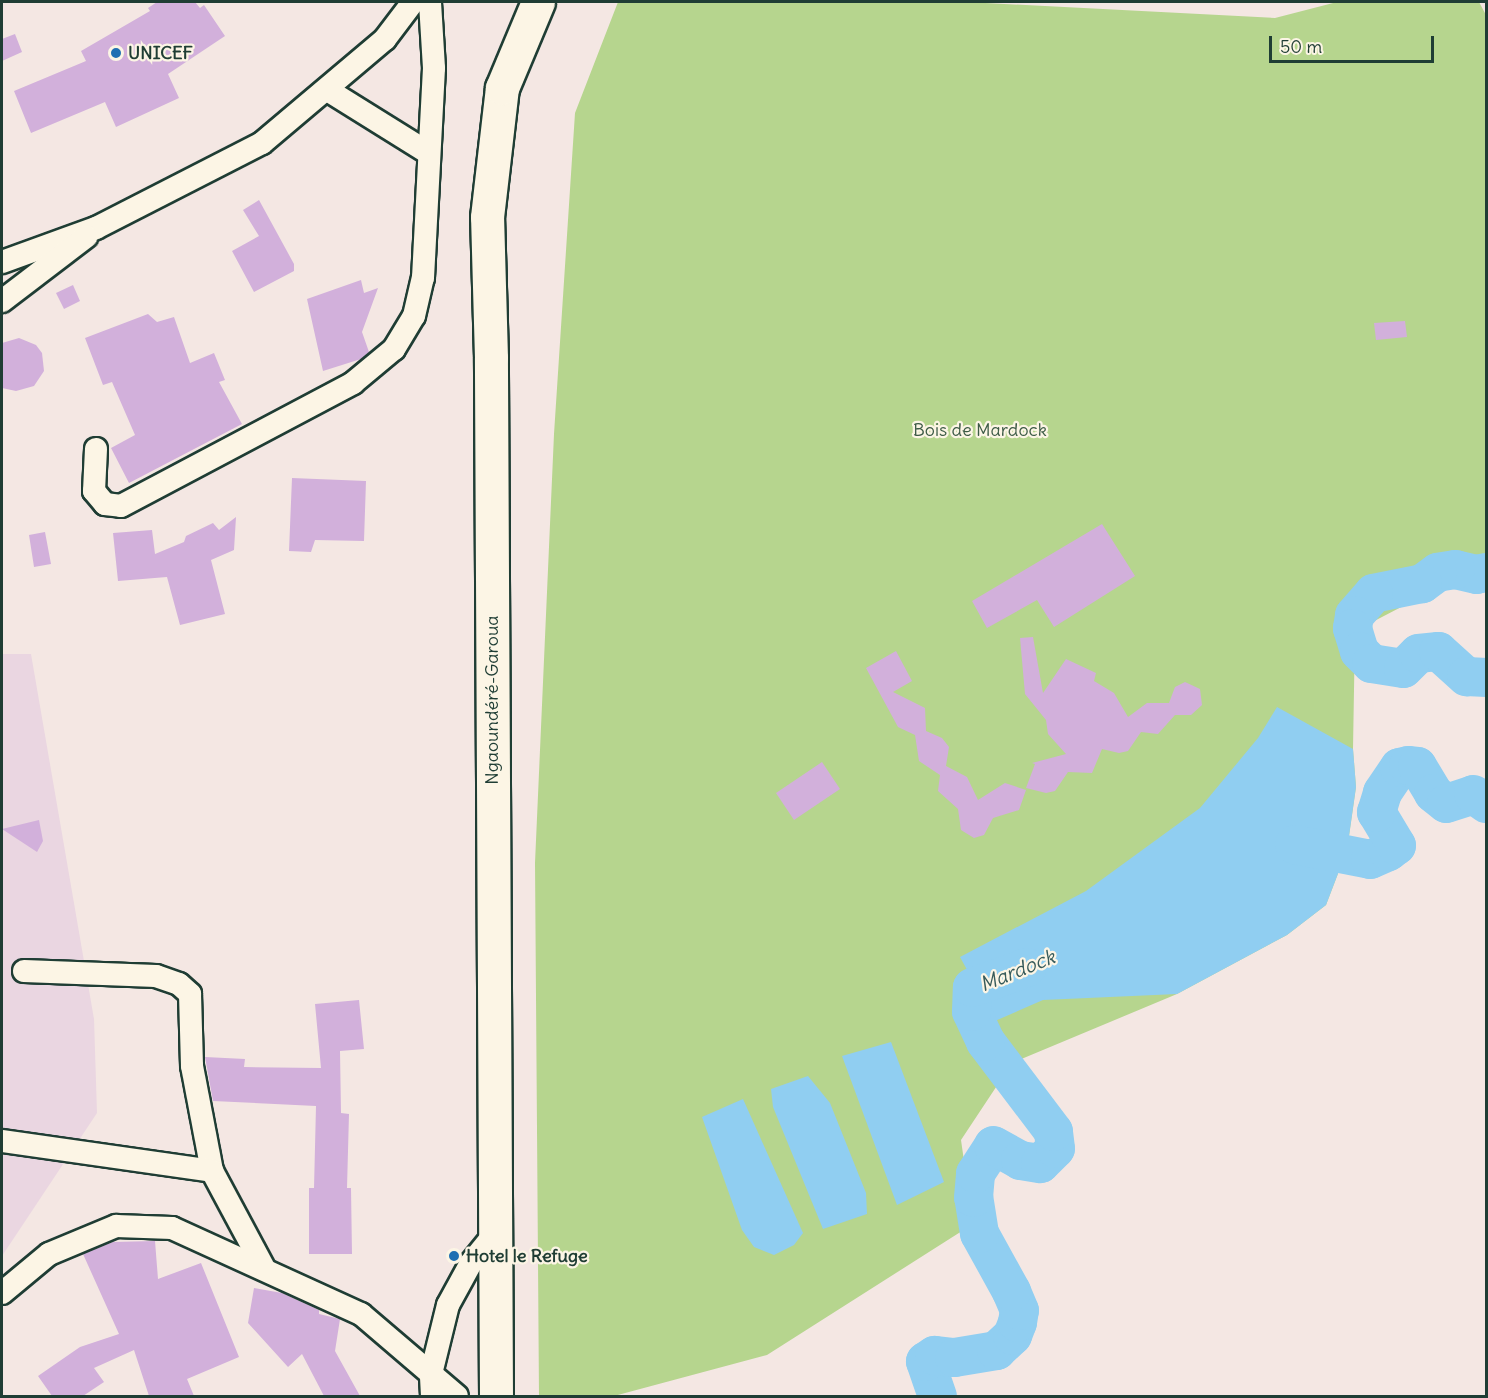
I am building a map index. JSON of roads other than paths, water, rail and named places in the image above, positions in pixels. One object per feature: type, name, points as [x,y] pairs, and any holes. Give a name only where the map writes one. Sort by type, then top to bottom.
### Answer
[{"type":"highway","name":"Ngaoundéré-Garoua","points":[[496,1396],[491,358],[487,217],[502,88],[513,54],[539,5]]},
{"type":"street","points":[[5,255],[96,228],[262,143],[329,91],[386,39],[413,2]]},
{"type":"street","points":[[96,449],[94,490],[105,504],[122,506],[353,383],[394,349],[414,316],[423,278],[427,152],[434,68],[430,2]]},
{"type":"street","points":[[329,91],[427,152]]},
{"type":"street","points":[[2,301],[60,260],[96,228]]},
{"type":"street","points":[[24,972],[156,976],[179,984],[190,994],[192,1066],[212,1171],[263,1266]]},
{"type":"street","points":[[2,1141],[212,1171]]},
{"type":"street","points":[[2,1293],[49,1254],[116,1226],[172,1228],[263,1266],[362,1314],[457,1396]]},
{"type":"street","points":[[432,1396],[431,1374],[448,1305],[471,1263],[495,1233]]},
{"type":"water","points":[[1277,707],[1353,749],[1356,787],[1347,850],[1326,905],[1287,935],[1177,994],[1043,1000],[995,1021],[960,957],[1086,891],[1200,808],[1258,738]]},
{"type":"water","points":[[891,1042],[944,1182],[897,1205],[842,1056]]},
{"type":"water","points":[[808,1076],[830,1103],[866,1193],[867,1214],[823,1229],[773,1107],[771,1089]]},
{"type":"water","points":[[743,1099],[803,1233],[794,1245],[774,1255],[754,1247],[742,1230],[702,1117]]},
{"type":"waterway","name":"Mardock","points":[[1486,572],[1476,574],[1455,569],[1437,572],[1422,583],[1373,593],[1354,615],[1352,628],[1359,651],[1371,663],[1403,668],[1418,653],[1438,651],[1466,676],[1486,677]]},
{"type":"waterway","name":"Mardock","points":[[1294,844],[1370,859],[1388,851],[1396,845],[1376,812],[1382,792],[1399,767],[1408,765],[1417,766],[1433,793],[1446,803],[1473,794],[1486,803]]},
{"type":"waterway","name":"Mardock","points":[[937,1396],[925,1361],[934,1355],[954,1357],[996,1350],[1012,1335],[1017,1322],[1019,1310],[1011,1291],[979,1233],[973,1197],[975,1173],[993,1145],[1020,1160],[1040,1163],[1055,1148],[1053,1131],[985,1041],[971,1011],[972,987],[1026,967]]},
{"type":"place","name":"UNICEF","points":[[116,53]]},
{"type":"place","name":"Hotel le Refuge","points":[[454,1256]]},
{"type":"park label","name":"Bois de Mardock","points":[[980,430]]}]
